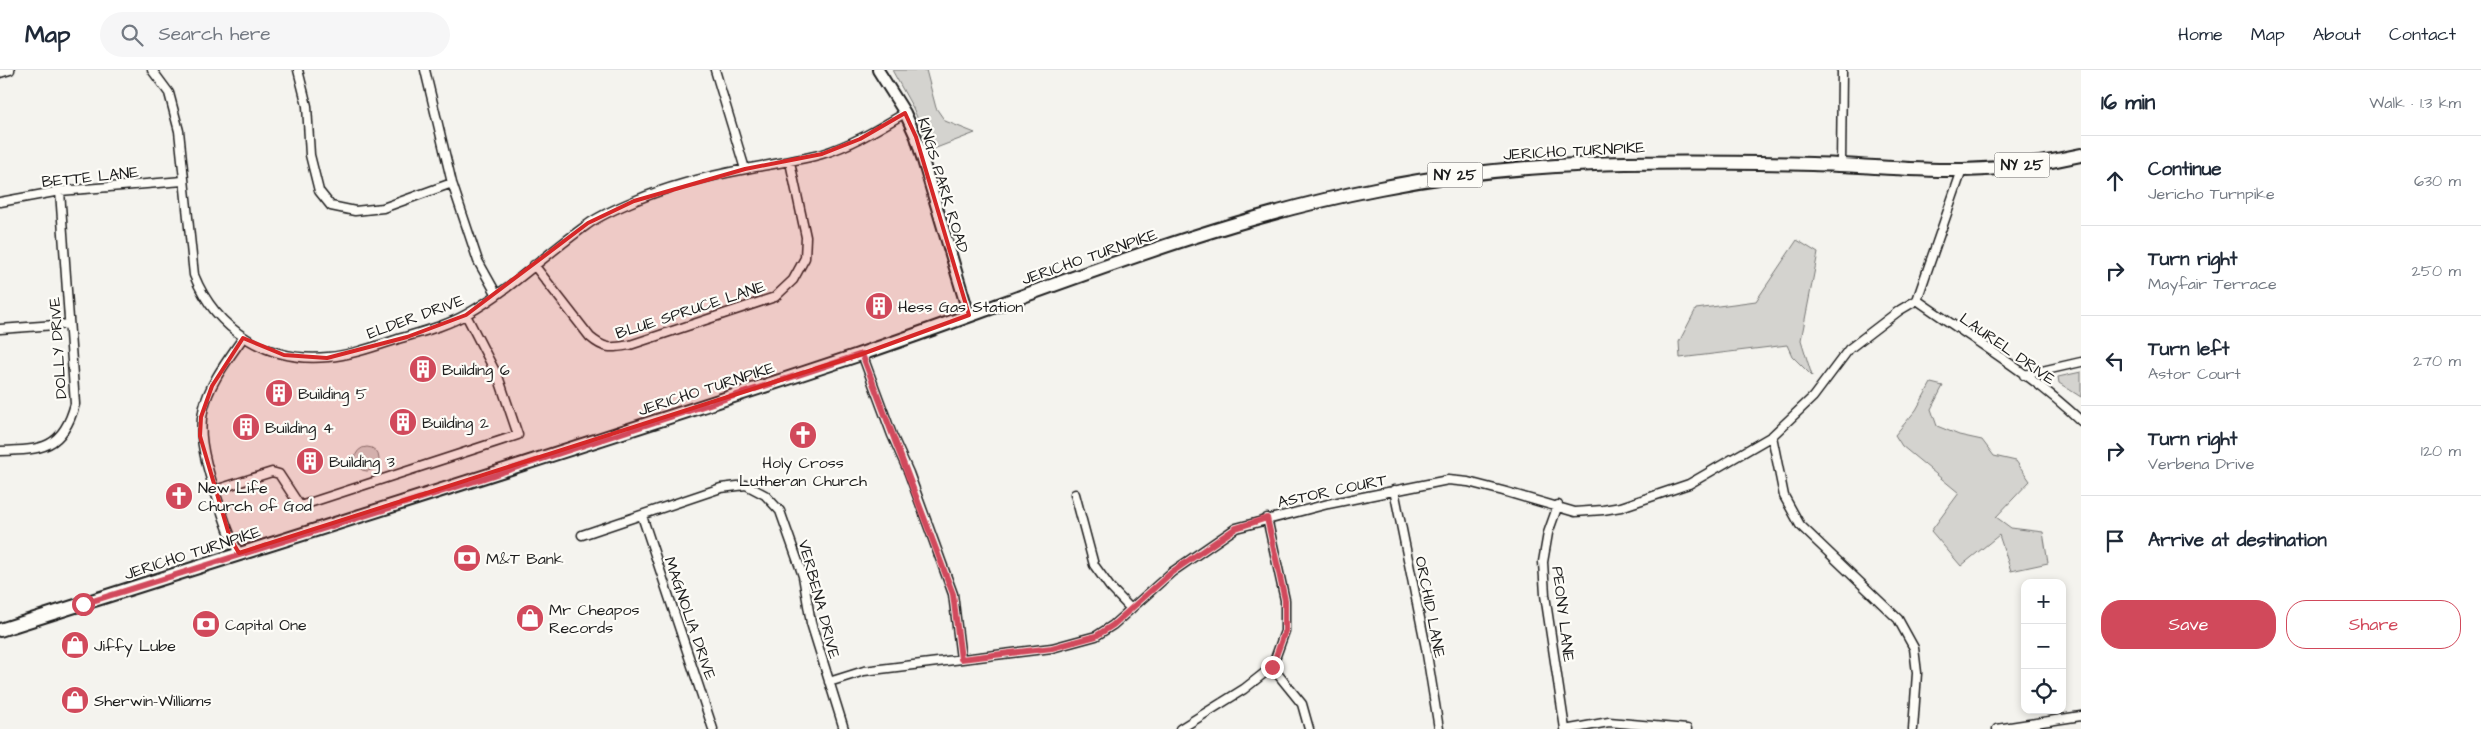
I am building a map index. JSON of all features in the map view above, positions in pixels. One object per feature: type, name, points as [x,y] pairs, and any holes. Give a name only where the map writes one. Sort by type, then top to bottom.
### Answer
[{"type":"main road","name":"NY 25","points":[[1962,170],[2044,163],[2081,156]]},
{"type":"main road","name":"JERICHO TURNPIKE","points":[[0,630],[239,553],[469,483],[862,354],[968,315],[1239,222],[1315,202],[1405,183],[1492,171],[1592,162],[1679,161],[1841,164],[1962,170]]},
{"type":"street","points":[[0,73],[10,70]]},
{"type":"street","name":"ELDER DRIVE","points":[[152,70],[169,93],[177,122],[194,275],[202,296],[219,318],[243,338],[284,355],[327,358],[388,343],[466,315],[497,295],[588,223],[634,201],[688,183],[745,169],[790,162],[822,154],[860,140],[905,113]]},
{"type":"street","points":[[298,70],[307,106],[310,155],[319,191],[331,206],[355,211],[383,208],[452,183]]},
{"type":"street","points":[[425,70],[452,183],[478,261],[497,295]]},
{"type":"street","points":[[715,70],[745,169]]},
{"type":"street","name":"KINGS PARK ROAD","points":[[878,70],[905,113],[916,137],[968,315]]},
{"type":"street","points":[[1841,164],[1842,70]]},
{"type":"street","name":"BLUE SPRUCE LANE","points":[[534,265],[590,337],[600,346],[614,348],[630,345],[775,297],[792,280],[805,258],[806,237],[790,162]]},
{"type":"street","points":[[1917,300],[1962,170]]},
{"type":"street","name":"BETTE LANE","points":[[0,202],[60,191],[183,180]]},
{"type":"street","name":"DOLLY DRIVE","points":[[0,451],[30,450],[55,442],[69,426],[75,404],[60,191]]},
{"type":"street","name":"LAUREL DRIVE","points":[[1917,300],[2062,403],[2081,421]]},
{"type":"street","name":"ASTOR COURT","points":[[829,682],[864,671],[1077,643],[1096,636],[1131,610],[1172,572],[1236,528],[1267,518],[1448,480],[1468,482],[1558,505],[1575,512],[1603,510],[1651,498],[1689,484],[1772,436],[1814,397],[1849,349],[1900,310],[1917,300]]},
{"type":"street","points":[[214,490],[272,472],[278,474],[300,506],[518,434],[499,379],[466,315]]},
{"type":"street","points":[[0,329],[69,324]]},
{"type":"street","points":[[239,553],[230,538],[204,457],[200,417],[212,386],[243,338]]},
{"type":"street","points":[[862,354],[953,594],[961,659]]},
{"type":"street","points":[[2024,375],[2081,362]]},
{"type":"street","points":[[1772,436],[1784,496],[1800,524],[1898,619],[1914,648],[1918,673],[1913,729]]},
{"type":"street","name":"VERBENA DRIVE","points":[[582,535],[722,488],[746,485],[766,495],[780,511],[803,576],[810,623],[844,729]]},
{"type":"street","name":"ORCHID LANE","points":[[1394,490],[1426,648],[1439,729]]},
{"type":"street","points":[[1075,494],[1094,565],[1110,587],[1131,610]]},
{"type":"street","name":"PEONY LANE","points":[[1558,505],[1542,562],[1545,595],[1565,729]]},
{"type":"street","name":"MAGNOLIA DRIVE","points":[[642,516],[713,729]]},
{"type":"street","points":[[1180,729],[1244,689],[1272,667],[1285,631],[1285,600],[1267,518]]},
{"type":"street","points":[[1272,667],[1302,704],[1309,729]]},
{"type":"street","points":[[1997,729],[2081,716]]},
{"type":"street","points":[[1570,729],[1609,722],[1687,729]]},
{"type":"highlighted area","points":[[905,113],[916,137],[969,315],[862,354],[239,553],[230,538],[200,436],[201,417],[212,386],[243,338],[284,355],[327,358],[407,337],[466,315],[588,223],[634,201],[745,169],[822,154],[860,139]]},
{"type":"shaded area","points":[[892,70],[926,70],[936,108],[945,121],[975,133],[931,150],[913,108]]},
{"type":"shaded area","points":[[1797,240],[1818,253],[1801,340],[1812,376],[1792,356],[1787,345],[1680,358],[1679,342],[1696,309],[1756,301]]},
{"type":"shaded area","points":[[2081,372],[2081,397],[2059,383],[2058,377]]},
{"type":"shaded area","points":[[1931,383],[1943,386],[1931,409],[1937,426],[1959,435],[1982,440],[1994,456],[2016,461],[2030,481],[1996,517],[2011,528],[2043,532],[2048,563],[2011,571],[1999,535],[1961,566],[1931,531],[1959,493],[1902,446],[1895,435],[1916,410]]},
{"type":"shaded area","points":[[367,447],[376,450],[379,459],[376,468],[367,471],[358,468],[355,459],[358,450]]},
{"type":"place","name":"Hess Gas Station","points":[[879,306]]},
{"type":"place","name":"Building 6","points":[[423,369]]},
{"type":"place","name":"Building 5","points":[[279,393]]},
{"type":"place","name":"Building 2","points":[[403,422]]},
{"type":"place","name":"Building 4","points":[[246,427]]},
{"type":"place","name":"Holy Cross Lutheran Church","points":[[803,435]]},
{"type":"place","name":"Building 3","points":[[310,461]]},
{"type":"place","name":"New Life Church of God","points":[[179,496]]},
{"type":"place","name":"M&T Bank","points":[[467,558]]},
{"type":"place","name":"Mr Cheapos Records","points":[[530,618]]},
{"type":"place","name":"Capital One","points":[[206,624]]},
{"type":"place","name":"Jiffy Lube","points":[[75,645]]},
{"type":"place","name":"Sherwin-Williams","points":[[75,700]]},
{"type":"route","points":[[83,604],[239,553],[469,483],[862,354],[892,435],[909,473],[953,594],[961,659],[1052,648],[1077,643],[1096,636],[1131,610],[1172,572],[1236,528],[1267,518],[1285,600],[1285,631],[1272,667]]}]
